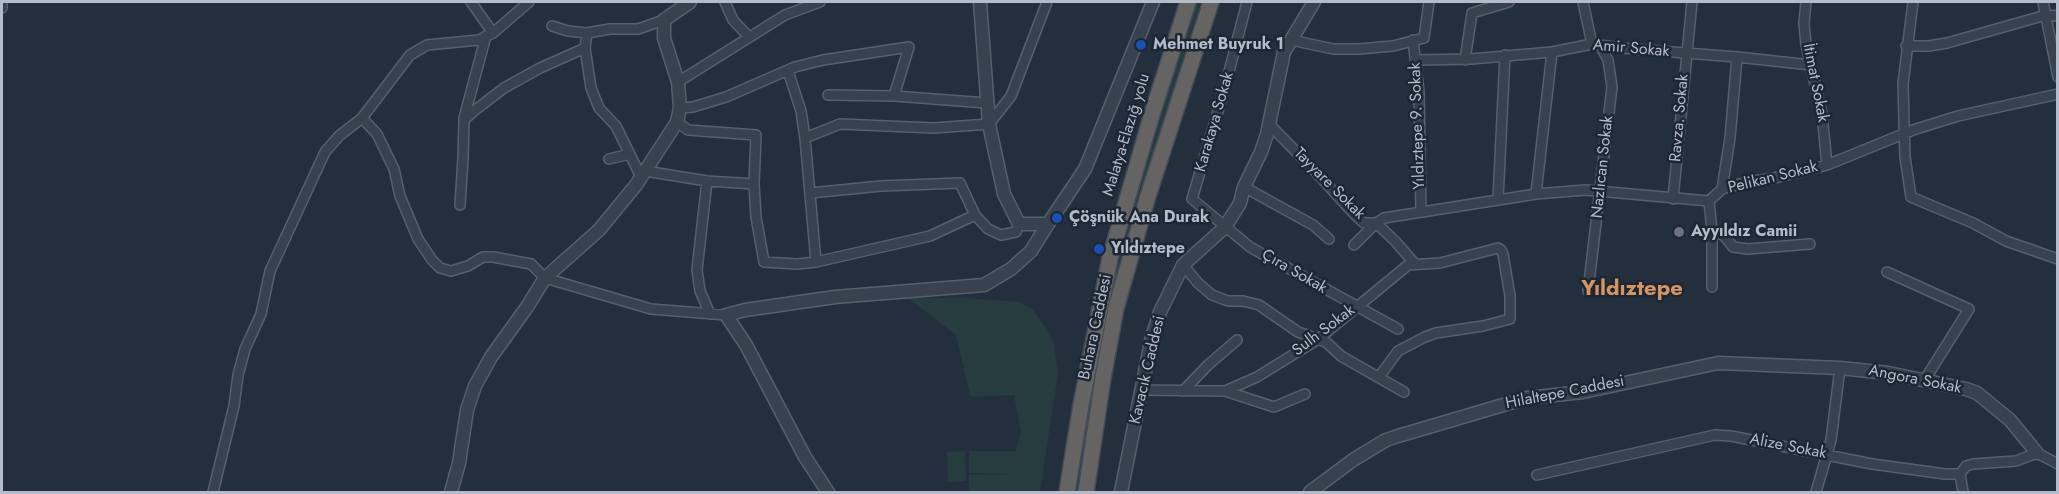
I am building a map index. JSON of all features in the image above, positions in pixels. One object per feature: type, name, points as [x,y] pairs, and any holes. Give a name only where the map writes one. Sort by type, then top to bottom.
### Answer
[{"type":"highway","name":"Malatya-Elazığ yolu","points":[[1067,492],[1083,394],[1110,258],[1188,2]]},
{"type":"highway","name":"Buhara Caddesi","points":[[1086,492],[1116,308],[1211,2]]},
{"type":"street","points":[[2,2],[2,8]]},
{"type":"street","points":[[460,205],[464,120],[490,34],[471,2]]},
{"type":"street","points":[[213,492],[234,406],[238,375],[245,349],[261,314],[270,271],[325,152],[339,136],[362,118],[410,55],[427,45],[479,40],[490,34],[529,2]]},
{"type":"street","points":[[552,26],[587,33],[638,29],[664,20],[690,2]]},
{"type":"street","points":[[724,2],[733,20],[749,37]]},
{"type":"street","points":[[678,82],[785,15],[820,2]]},
{"type":"street","points":[[810,193],[881,186],[960,183],[975,214],[988,229],[1001,235],[1016,232],[1019,224],[1004,194],[989,124],[980,2]]},
{"type":"street","points":[[805,138],[840,124],[934,128],[989,124],[1011,96],[1047,2]]},
{"type":"street","points":[[362,118],[376,134],[394,169],[400,196],[418,239],[440,268],[451,271],[468,266],[483,257],[493,257],[531,264],[545,278],[651,309],[726,315],[745,310],[835,297],[984,285],[1011,269],[1031,250],[1085,169],[1153,2]]},
{"type":"street","name":"Karakaya Sokak","points":[[1226,227],[1192,199],[1247,2]]},
{"type":"street","name":"Kavacık Caddesi","points":[[1121,492],[1152,337],[1160,312],[1183,265],[1226,227],[1240,203],[1244,187],[1261,152],[1282,58],[1314,2]]},
{"type":"street","points":[[1291,40],[1334,49],[1359,49],[1393,46],[1424,38],[1429,2]]},
{"type":"street","points":[[1465,60],[1472,13],[1509,2]]},
{"type":"street","name":"Nazlıcan Sokak","points":[[1583,2],[1596,44],[1608,60],[1612,87],[1588,291]]},
{"type":"street","name":"Ravza. Sokak","points":[[1673,199],[1685,54],[1692,2]]},
{"type":"street","points":[[1912,2],[1903,84],[1905,157],[1911,197],[1973,223],[2006,241],[2058,259]]},
{"type":"street","points":[[2043,2],[2058,77]]},
{"type":"street","name":"İtimat Sokak","points":[[1803,4],[1811,65],[1822,114],[1827,165]]},
{"type":"street","points":[[1906,46],[1947,43],[2046,15],[2058,16]]},
{"type":"street","points":[[451,492],[459,463],[467,410],[475,386],[491,357],[545,278],[599,230],[643,174],[677,122],[680,108],[678,82],[664,38],[664,20]]},
{"type":"street","points":[[587,33],[585,48],[591,88],[599,108],[616,126],[643,174]]},
{"type":"street","name":"Yıldıztepe 9. Sokak","points":[[1413,40],[1419,92],[1421,212]]},
{"type":"street","name":"Amir Sokak","points":[[1416,60],[1465,60],[1552,52],[1596,44],[1811,65]]},
{"type":"street","points":[[680,108],[693,107],[726,97],[788,70],[823,60],[909,47],[894,96]]},
{"type":"street","points":[[464,120],[504,88],[540,68],[585,48]]},
{"type":"street","points":[[1536,194],[1552,52]]},
{"type":"street","points":[[1498,200],[1505,55]]},
{"type":"street","points":[[1722,189],[1730,138],[1737,57]]},
{"type":"street","points":[[788,70],[801,111],[805,138],[816,262]]},
{"type":"street","name":"Pelikan Sokak","points":[[1376,223],[1384,218],[1568,190],[1709,201],[1722,189],[1827,165],[1904,134],[1958,116],[2058,94]]},
{"type":"street","points":[[828,95],[894,96],[987,103]]},
{"type":"street","points":[[677,122],[688,130],[756,135],[754,184],[756,218],[764,262],[797,264],[816,262],[930,236],[975,214]]},
{"type":"street","name":"Tayyare Sokak","points":[[1269,124],[1356,216],[1364,223],[1376,223],[1415,264]]},
{"type":"street","points":[[609,159],[630,154]]},
{"type":"street","points":[[643,174],[754,184]]},
{"type":"street","points":[[707,180],[697,270],[700,291],[710,314]]},
{"type":"street","points":[[1244,187],[1312,225],[1329,239]]},
{"type":"street","points":[[1709,201],[1712,231],[1712,287]]},
{"type":"street","points":[[1354,245],[1363,239],[1376,223]]},
{"type":"street","points":[[1019,224],[1048,224]]},
{"type":"street","name":"Çıra Sokak","points":[[1226,227],[1250,247],[1398,329]]},
{"type":"street","points":[[1712,231],[1720,233],[1733,247],[1748,249],[1810,244]]},
{"type":"street","name":"Sulh Sokak","points":[[1142,390],[1225,391],[1257,377],[1317,340],[1408,265],[1440,263],[1498,248],[1503,254],[1510,296],[1510,319],[1425,337],[1398,351],[1379,377]]},
{"type":"street","points":[[1183,265],[1197,283],[1212,296],[1228,301],[1243,301],[1259,305],[1298,332],[1326,342],[1341,356],[1404,392]]},
{"type":"street","points":[[1887,272],[1969,309],[1924,381]]},
{"type":"street","points":[[726,315],[746,345],[805,457],[828,492]]},
{"type":"street","points":[[1183,391],[1237,340]]},
{"type":"street","name":"Hilaltepe Caddesi","points":[[1310,492],[1353,460],[1386,440],[1527,398],[1583,392],[1718,363],[1840,368]]},
{"type":"street","points":[[1816,492],[1834,423],[1840,368]]},
{"type":"street","name":"Angora Sokak","points":[[1840,368],[1888,374],[1977,393],[2010,420],[2037,453]]},
{"type":"street","points":[[1225,391],[1274,408],[1305,394]]},
{"type":"street","name":"Alize Sokak","points":[[1537,475],[1715,435],[1731,436],[1872,464],[1945,474],[1960,474],[1966,466],[1973,464],[2016,461],[2037,453]]},
{"type":"street","points":[[2037,453],[2058,464]]},
{"type":"street","points":[[1960,474],[1963,492]]},
{"type":"green space","points":[[1196,2],[1201,2],[1119,271],[1080,492],[1073,492],[1113,270]]},
{"type":"green space","points":[[908,298],[966,298],[1020,302],[1033,310],[1047,329],[1054,345],[1058,373],[1040,492],[969,492],[969,475],[1013,474],[969,473],[969,451],[1016,451],[1021,431],[1014,395],[972,397],[956,335]]},
{"type":"green space","points":[[965,451],[966,481],[948,482],[947,452]]},
{"type":"place","name":"Mehmet Buyruk 1","points":[[1141,45]]},
{"type":"place","name":"Çöşnük Ana Durak","points":[[1057,218]]},
{"type":"place","name":"Ayyıldız Camii","points":[[1679,232]]},
{"type":"place","name":"Yıldıztepe","points":[[1099,249]]},
{"type":"district","name":"Yıldıztepe","points":[[1632,290]]}]
